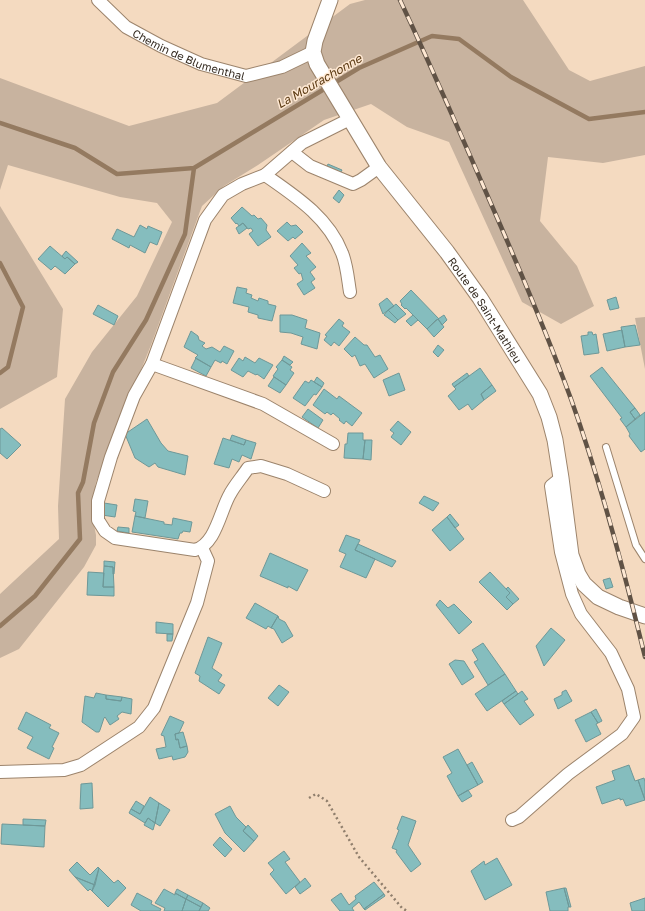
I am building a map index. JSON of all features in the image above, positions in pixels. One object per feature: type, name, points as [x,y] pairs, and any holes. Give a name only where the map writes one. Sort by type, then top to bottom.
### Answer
[{"type":"street","name":"Chemin de Blumenthal","points":[[98,0],[126,27],[161,46],[201,64],[246,76],[315,58]]},
{"type":"street","points":[[315,58],[314,41],[330,0]]},
{"type":"street","name":"Route de Saint-Mathieu","points":[[315,58],[380,167],[447,252],[480,298],[540,394],[549,417],[562,478],[571,555],[581,579],[584,584],[598,597],[613,605],[645,616]]},
{"type":"street","points":[[324,491],[287,474],[261,466],[248,468],[230,494],[220,519],[208,542],[202,548],[195,550],[115,538],[105,531],[98,520],[98,501],[111,457],[134,396],[152,364],[205,220],[223,195],[242,184],[265,175],[302,143],[350,119]]},
{"type":"street","points":[[292,152],[310,166],[352,184],[361,180],[380,167]]},
{"type":"street","points":[[265,175],[312,210],[332,233],[343,253],[350,292]]},
{"type":"street","points":[[152,364],[263,404],[333,444]]},
{"type":"street","points":[[512,820],[519,817],[568,774],[622,734],[634,717],[628,689],[611,653],[581,614],[572,594],[561,552],[551,486],[562,478]]},
{"type":"street","points":[[0,772],[64,770],[81,765],[139,727],[154,708],[197,604],[208,561],[202,548]]},
{"type":"lane","points":[[606,447],[636,545],[645,559]]},
{"type":"path","points":[[309,798],[316,794],[327,801],[359,857],[402,908],[408,911]]},
{"type":"shaded area","points":[[365,0],[523,0],[569,70],[590,81],[645,66],[645,155],[603,163],[548,157],[540,221],[577,266],[594,306],[561,324],[522,302],[449,142],[407,127],[371,104],[324,120],[258,165],[224,186],[202,206],[151,345],[96,482],[91,510],[96,535],[96,545],[84,567],[19,649],[0,658],[0,594],[59,539],[58,506],[65,399],[92,352],[137,296],[172,222],[157,203],[120,197],[8,165],[0,190],[0,78],[129,126],[217,103],[350,4]]},
{"type":"shaded area","points":[[0,206],[63,309],[57,377],[0,409]]},
{"type":"shaded area","points":[[645,317],[645,369],[635,318]]},
{"type":"building","points":[[328,164],[342,170],[340,174],[326,168]]},
{"type":"building","points":[[339,190],[344,195],[339,203],[333,198]]},
{"type":"building","points":[[242,207],[252,216],[254,215],[258,219],[261,218],[267,225],[266,230],[271,237],[258,246],[249,234],[253,231],[251,228],[248,229],[243,223],[239,226],[231,218]]},
{"type":"building","points":[[287,222],[291,226],[296,225],[303,232],[295,239],[293,237],[288,241],[277,231]]},
{"type":"building","points":[[243,223],[247,228],[239,234],[236,228]]},
{"type":"building","points":[[140,225],[147,229],[148,226],[162,232],[157,245],[150,242],[145,253],[130,245],[129,248],[112,239],[117,229],[134,237]]},
{"type":"building","points":[[302,243],[311,253],[306,256],[316,267],[310,272],[315,279],[311,282],[315,288],[304,295],[297,284],[303,280],[301,273],[299,274],[294,268],[298,265],[290,256]]},
{"type":"building","points":[[50,246],[65,259],[67,257],[75,264],[65,274],[55,266],[51,270],[38,259]]},
{"type":"building","points":[[66,251],[78,262],[75,264],[67,257],[65,259],[62,256]]},
{"type":"building","points":[[237,287],[247,289],[246,293],[252,295],[251,298],[258,301],[259,298],[268,301],[268,304],[276,306],[272,321],[258,318],[258,315],[248,312],[249,307],[233,303]]},
{"type":"building","points":[[411,290],[439,319],[427,329],[401,305],[402,304],[400,301]]},
{"type":"building","points":[[616,297],[619,308],[610,310],[607,300]]},
{"type":"building","points":[[387,298],[394,306],[383,314],[379,304]]},
{"type":"building","points":[[396,304],[406,314],[398,320],[388,310]]},
{"type":"building","points":[[98,305],[118,316],[114,325],[93,314]]},
{"type":"building","points":[[388,310],[398,320],[395,323],[384,315]]},
{"type":"building","points":[[280,315],[292,315],[307,320],[305,328],[320,333],[317,349],[301,344],[303,337],[291,333],[280,332]]},
{"type":"building","points":[[413,315],[418,320],[411,326],[406,321]]},
{"type":"building","points":[[444,315],[447,320],[442,325],[438,319]]},
{"type":"building","points":[[339,319],[344,323],[342,326],[350,332],[339,346],[334,342],[331,346],[324,340],[327,336],[325,335]]},
{"type":"building","points":[[438,319],[444,327],[434,337],[427,329]]},
{"type":"building","points":[[635,325],[640,345],[625,347],[621,327]]},
{"type":"building","points":[[622,330],[625,347],[607,351],[603,334]]},
{"type":"building","points":[[191,331],[198,336],[199,340],[205,343],[202,346],[206,349],[212,347],[220,352],[224,346],[234,351],[227,364],[222,361],[221,363],[215,360],[211,367],[195,358],[198,355],[184,347]]},
{"type":"building","points":[[588,332],[592,332],[593,335],[596,334],[599,353],[584,355],[581,336],[588,335]]},
{"type":"building","points":[[355,337],[364,345],[367,345],[375,357],[380,355],[388,369],[374,378],[365,364],[360,366],[355,355],[352,357],[344,349]]},
{"type":"building","points":[[438,345],[444,350],[438,357],[433,352]]},
{"type":"building","points":[[284,356],[293,362],[290,365],[282,360]]},
{"type":"building","points":[[245,357],[255,363],[259,358],[273,365],[264,379],[257,374],[256,375],[248,371],[243,377],[231,370],[239,358],[243,361]]},
{"type":"building","points":[[196,358],[211,367],[206,376],[191,368]]},
{"type":"building","points":[[282,360],[292,367],[290,370],[294,373],[286,385],[273,376],[278,369],[276,367]]},
{"type":"building","points":[[602,367],[635,408],[630,412],[635,419],[626,427],[620,419],[622,418],[590,376]]},
{"type":"building","points":[[480,368],[492,385],[481,394],[484,400],[472,410],[468,404],[459,410],[448,396],[456,389],[454,387]]},
{"type":"building","points":[[399,373],[405,390],[389,396],[383,380]]},
{"type":"building","points":[[467,373],[469,376],[454,387],[452,384]]},
{"type":"building","points":[[274,377],[286,385],[280,393],[268,386]]},
{"type":"building","points":[[317,377],[324,383],[322,387],[314,382]]},
{"type":"building","points":[[311,380],[322,387],[316,395],[314,394],[305,406],[293,398],[305,381],[309,383]]},
{"type":"building","points":[[492,385],[496,391],[484,400],[481,394]]},
{"type":"building","points":[[324,389],[337,399],[339,396],[362,413],[352,426],[346,421],[344,424],[333,413],[331,415],[327,412],[325,414],[313,405]]},
{"type":"building","points":[[635,408],[640,415],[635,419],[630,412]]},
{"type":"building","points":[[308,409],[323,420],[318,428],[302,417]]},
{"type":"building","points":[[645,412],[645,449],[641,452],[629,436],[630,434],[626,427]]},
{"type":"building","points":[[147,419],[161,443],[168,451],[188,456],[185,475],[158,467],[155,463],[149,467],[135,458],[125,434]]},
{"type":"building","points":[[398,421],[411,432],[401,445],[391,437],[394,433],[390,430]]},
{"type":"building","points":[[2,428],[21,445],[7,459],[0,453],[0,429]]},
{"type":"building","points":[[348,433],[363,433],[363,440],[365,440],[363,459],[344,458],[345,444],[347,444]]},
{"type":"building","points":[[232,435],[246,440],[244,445],[230,440]]},
{"type":"building","points":[[223,438],[244,445],[246,440],[256,443],[251,459],[242,455],[239,462],[232,459],[229,468],[214,464]]},
{"type":"building","points":[[365,440],[372,440],[371,460],[363,459]]},
{"type":"building","points":[[424,496],[439,503],[433,511],[419,503]]},
{"type":"building","points":[[135,499],[148,501],[145,518],[135,516],[136,512],[133,511]]},
{"type":"building","points":[[104,503],[117,505],[115,517],[102,515]]},
{"type":"building","points":[[450,514],[459,525],[455,528],[447,517]]},
{"type":"building","points":[[135,516],[172,525],[173,518],[192,522],[190,532],[183,531],[180,533],[178,539],[132,532]]},
{"type":"building","points":[[447,517],[464,539],[450,551],[432,530]]},
{"type":"building","points":[[118,527],[129,528],[129,533],[117,531]]},
{"type":"building","points":[[346,535],[360,540],[355,550],[375,559],[366,578],[340,567],[346,554],[339,551]]},
{"type":"building","points":[[358,544],[396,561],[392,567],[355,550]]},
{"type":"building","points":[[270,553],[308,570],[297,591],[288,586],[288,588],[260,576]]},
{"type":"building","points":[[104,561],[115,562],[114,574],[113,567],[104,566]]},
{"type":"building","points":[[104,566],[113,567],[114,587],[103,587]]},
{"type":"building","points":[[88,572],[104,573],[103,587],[114,587],[114,596],[87,595]]},
{"type":"building","points":[[490,572],[510,593],[506,597],[513,604],[507,610],[479,582]]},
{"type":"building","points":[[610,578],[613,587],[606,589],[603,580]]},
{"type":"building","points":[[508,587],[519,599],[513,604],[506,597],[510,593],[506,589]]},
{"type":"building","points":[[440,600],[448,608],[454,604],[472,622],[459,634],[436,605]]},
{"type":"building","points":[[255,603],[278,616],[271,628],[268,626],[266,629],[246,618]]},
{"type":"building","points":[[278,616],[279,619],[285,622],[293,636],[282,643],[274,629],[271,628]]},
{"type":"building","points":[[156,622],[173,624],[173,634],[156,633]]},
{"type":"building","points":[[551,628],[565,640],[544,666],[536,646]]},
{"type":"building","points":[[167,634],[173,634],[172,641],[167,641]]},
{"type":"building","points":[[208,637],[222,643],[212,668],[222,675],[218,681],[225,685],[219,694],[199,681],[200,676],[195,673]]},
{"type":"building","points":[[483,643],[505,674],[488,685],[474,662],[478,660],[472,650]]},
{"type":"building","points":[[455,660],[464,661],[474,677],[462,685],[449,664]]},
{"type":"building","points":[[505,674],[516,691],[487,711],[475,694]]},
{"type":"building","points":[[279,685],[289,692],[278,706],[268,698]]},
{"type":"building","points":[[566,690],[572,701],[558,709],[554,699],[562,695],[562,692]]},
{"type":"building","points":[[516,691],[518,694],[504,704],[502,701]]},
{"type":"building","points":[[522,691],[528,699],[524,701],[534,715],[520,725],[504,704]]},
{"type":"building","points":[[96,693],[106,695],[106,699],[121,701],[122,697],[132,699],[131,714],[122,712],[117,716],[119,719],[110,725],[105,717],[99,732],[96,732],[82,722],[85,696],[94,698]]},
{"type":"building","points":[[106,695],[122,697],[121,701],[106,699]]},
{"type":"building","points":[[596,709],[602,721],[598,723],[591,712]]},
{"type":"building","points":[[26,712],[51,725],[49,728],[59,733],[52,747],[54,748],[49,759],[27,748],[33,737],[18,729]]},
{"type":"building","points":[[591,712],[598,723],[596,724],[601,734],[586,742],[575,720]]},
{"type":"building","points":[[170,716],[184,722],[179,733],[175,734],[180,748],[187,746],[188,752],[185,757],[173,760],[172,756],[159,759],[156,749],[166,747],[164,736],[161,735]]},
{"type":"building","points":[[183,732],[187,746],[180,748],[175,734]]},
{"type":"building","points":[[458,749],[478,785],[458,796],[447,776],[452,773],[443,757]]},
{"type":"building","points":[[472,762],[483,782],[478,785],[467,765]]},
{"type":"building","points":[[629,765],[635,781],[638,780],[645,800],[626,806],[623,799],[620,800],[620,798],[602,804],[596,787],[615,780],[612,771]]},
{"type":"building","points":[[644,778],[645,782],[645,800],[638,780]]},
{"type":"building","points":[[92,783],[93,808],[80,809],[81,784]]},
{"type":"building","points":[[468,790],[472,796],[462,802],[458,796]]},
{"type":"building","points":[[150,797],[159,803],[155,823],[148,818],[145,823],[129,813],[131,809],[140,814]]},
{"type":"building","points":[[136,801],[144,806],[140,814],[131,809]]},
{"type":"building","points":[[159,803],[170,810],[160,826],[155,823]]},
{"type":"building","points":[[230,806],[236,817],[246,827],[243,831],[254,841],[244,852],[225,833],[215,814]]},
{"type":"building","points":[[402,816],[416,821],[408,845],[421,864],[411,872],[396,852],[397,850],[392,848],[399,830],[397,829]]},
{"type":"building","points":[[148,818],[155,823],[153,830],[144,825]]},
{"type":"building","points":[[23,819],[46,820],[45,826],[23,825]]},
{"type":"building","points":[[2,824],[45,826],[44,847],[1,844]]},
{"type":"building","points":[[248,825],[258,836],[254,841],[243,831]]},
{"type":"building","points":[[220,837],[232,849],[225,857],[213,845]]},
{"type":"building","points":[[284,851],[290,859],[285,862],[300,882],[286,894],[270,874],[274,870],[268,863]]},
{"type":"building","points":[[497,858],[512,885],[485,900],[471,871],[484,861],[485,865]]},
{"type":"building","points":[[77,862],[90,875],[98,867],[99,868],[95,885],[75,877],[69,870]]},
{"type":"building","points":[[99,868],[114,883],[118,880],[126,888],[108,907],[92,891]]},
{"type":"building","points":[[75,877],[95,885],[92,891],[90,889],[88,891]]},
{"type":"building","points":[[305,878],[311,886],[300,894],[295,887]]},
{"type":"building","points":[[374,882],[384,894],[364,909],[359,902],[352,908],[354,911],[340,911],[331,900],[341,893],[349,905],[356,899],[355,896]]},
{"type":"building","points":[[564,888],[569,907],[568,911],[550,911],[546,892]]},
{"type":"building","points":[[564,888],[566,888],[571,907],[569,907]]},
{"type":"building","points":[[164,889],[186,899],[182,911],[164,911],[165,908],[155,903]]},
{"type":"building","points":[[177,889],[188,895],[186,899],[175,893]]},
{"type":"building","points":[[137,893],[152,901],[151,904],[161,909],[160,911],[141,911],[131,905]]},
{"type":"building","points":[[384,894],[385,896],[365,910],[364,909]]},
{"type":"building","points":[[188,895],[203,903],[201,907],[186,899]]},
{"type":"building","points":[[645,898],[645,911],[632,911],[630,903]]},
{"type":"building","points":[[186,899],[201,907],[199,911],[182,911]]},
{"type":"building","points":[[203,903],[210,908],[208,911],[199,911]]},
{"type":"waterway","name":"La Mourachonne","points":[[0,123],[75,148],[117,174],[194,168],[359,68],[432,36],[459,39],[511,77],[589,119],[645,112]]},
{"type":"waterway","points":[[0,626],[35,596],[80,539],[78,493],[83,482],[94,423],[113,372],[146,320],[185,234],[194,168]]},
{"type":"waterway","name":"La Mourachonne","points":[[0,263],[23,307],[8,367],[0,373]]},
{"type":"railway","points":[[400,0],[513,254],[571,399],[611,527],[645,657]]}]
